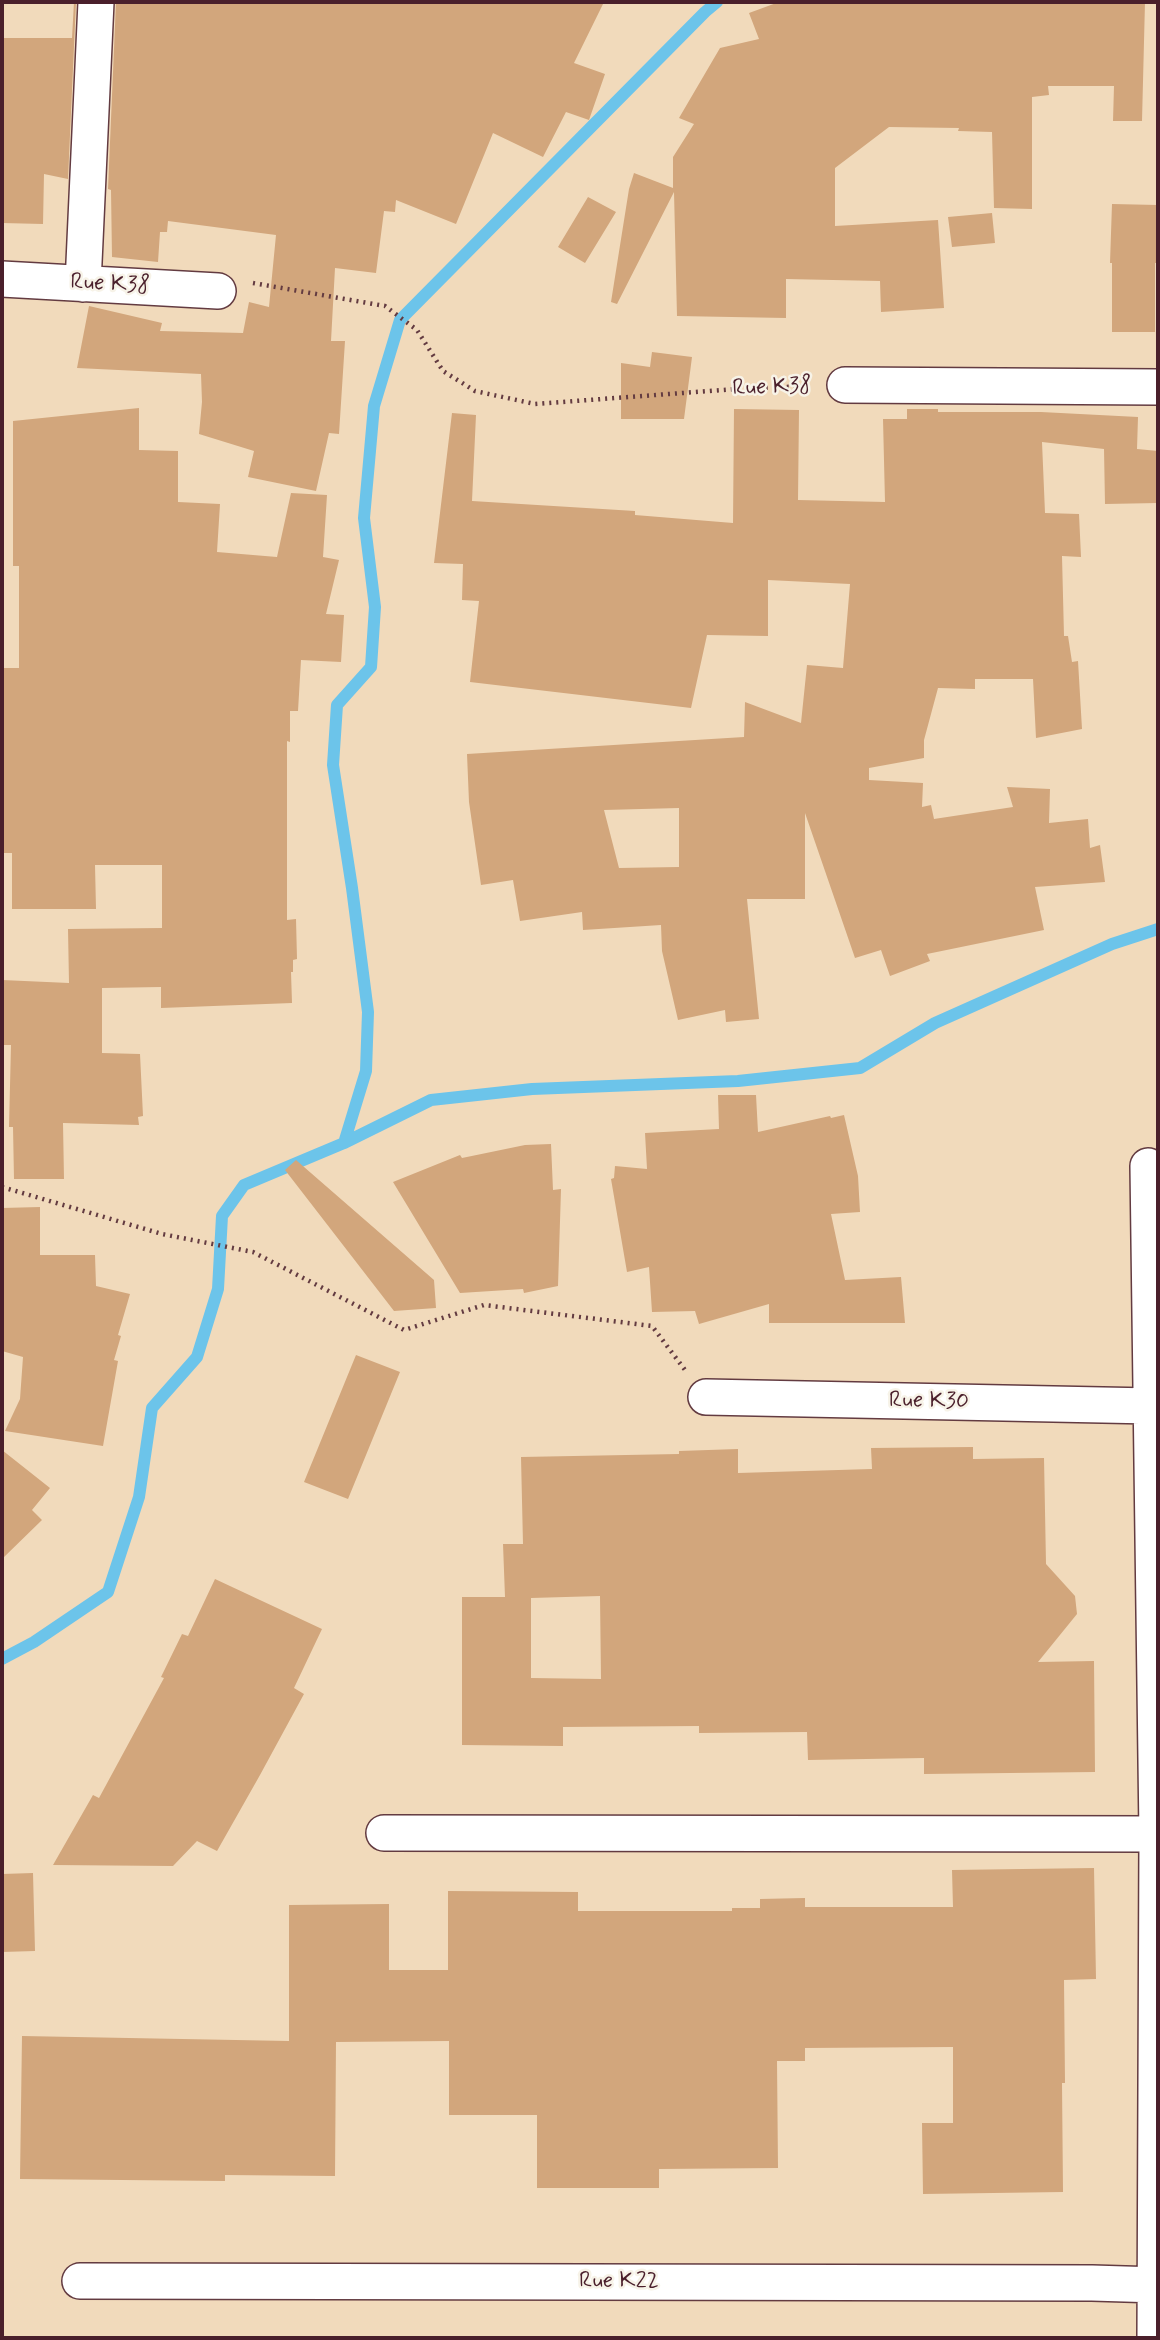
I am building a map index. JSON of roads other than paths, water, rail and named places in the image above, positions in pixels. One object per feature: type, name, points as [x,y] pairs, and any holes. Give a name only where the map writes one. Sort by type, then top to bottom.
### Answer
[{"type":"street","points":[[83,284],[96,2]]},
{"type":"street","name":"Rue K38","points":[[2,279],[218,291]]},
{"type":"street","name":"Rue K38","points":[[845,385],[1158,387]]},
{"type":"street","points":[[1148,1166],[1158,1834],[1155,2338]]},
{"type":"street","name":"Rue K30","points":[[706,1397],[1152,1406]]},
{"type":"street","points":[[384,1833],[1158,1834]]},
{"type":"street","name":"Rue K22","points":[[79,2281],[1157,2285]]},
{"type":"waterway","points":[[2,1659],[34,1642],[108,1592],[139,1497],[152,1408],[197,1357],[218,1289],[222,1216],[244,1185],[344,1143],[366,1071],[368,1012],[333,765],[337,705],[371,667],[375,607],[364,518],[374,406],[400,320],[717,2]]},
{"type":"waterway","points":[[344,1143],[431,1100],[532,1089],[738,1081],[860,1068],[935,1023],[1112,944],[1158,929]]}]
